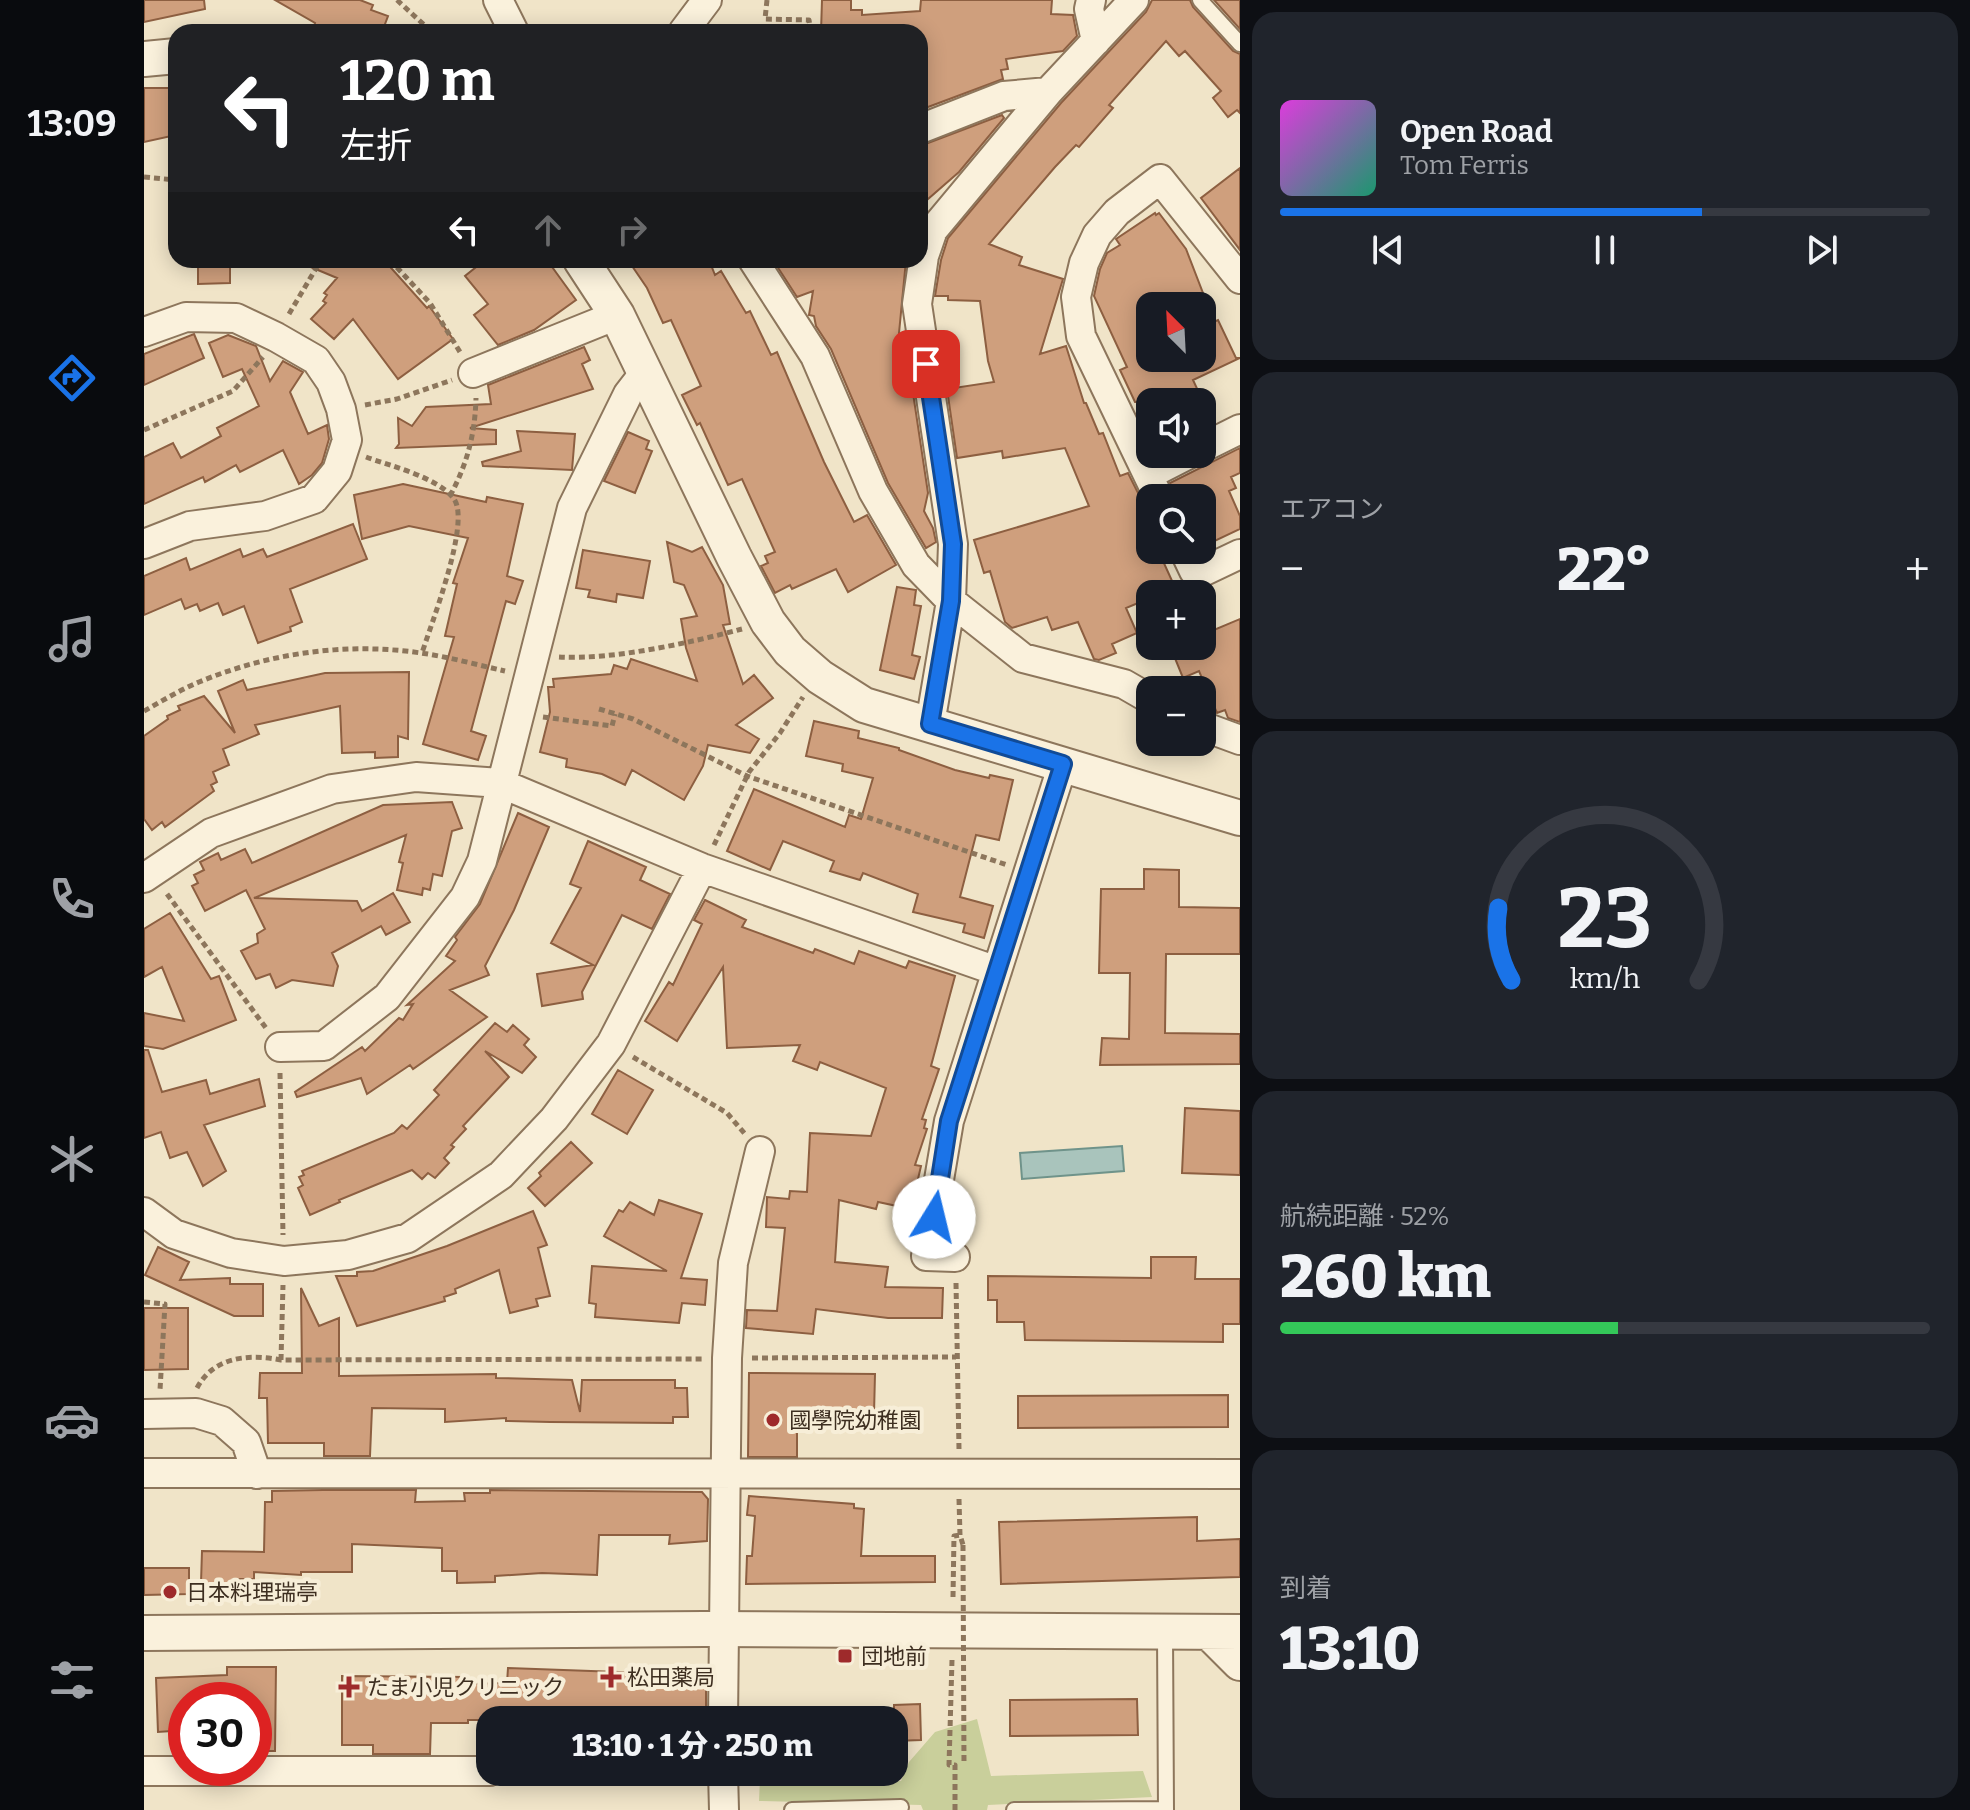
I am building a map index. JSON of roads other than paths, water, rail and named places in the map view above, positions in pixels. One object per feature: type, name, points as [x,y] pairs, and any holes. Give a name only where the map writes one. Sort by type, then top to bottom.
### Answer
[{"type":"street","points":[[498,0],[510,24]]},
{"type":"street","points":[[689,24],[707,0]]},
{"type":"street","points":[[1091,0],[1089,9],[1096,41]]},
{"type":"street","points":[[928,244],[933,230],[1048,92],[1134,0]]},
{"type":"street","points":[[144,59],[168,57]]},
{"type":"street","points":[[928,126],[1004,96],[1048,92]]},
{"type":"street","points":[[1152,484],[1081,336],[1076,297],[1084,263],[1097,235],[1117,212],[1160,179],[1240,279]]},
{"type":"street","points":[[586,268],[617,315],[768,622],[790,651],[820,677],[864,705],[1240,818]]},
{"type":"street","points":[[758,268],[815,356],[873,491],[916,565],[951,601],[1023,658],[1124,684],[1136,691]]},
{"type":"street","points":[[922,268],[917,304],[953,544],[951,601],[930,724]]},
{"type":"street","points":[[473,373],[617,315]]},
{"type":"street","points":[[144,332],[186,317],[236,318],[276,337],[316,360],[331,382],[341,409],[347,440],[337,471],[314,499],[265,516],[190,526],[144,544]]},
{"type":"street","points":[[280,1047],[324,1046],[387,997],[465,897],[482,861],[572,508],[628,394],[645,372]]},
{"type":"street","points":[[1216,441],[1240,429]]},
{"type":"street","points":[[1155,484],[1173,468]]},
{"type":"street","points":[[1191,564],[1194,571],[1200,573],[1240,554]]},
{"type":"street","points":[[1216,731],[1240,740]]},
{"type":"street","points":[[955,1257],[926,1256],[949,1121],[1063,764]]},
{"type":"street","points":[[147,875],[211,833],[332,789],[416,777],[500,783],[702,868],[997,971]]},
{"type":"street","points":[[144,1212],[174,1234],[231,1253],[284,1261],[348,1255],[408,1238],[501,1175],[554,1119],[611,1044],[702,868]]},
{"type":"street","points":[[723,1706],[727,1358],[733,1263],[760,1151]]},
{"type":"street","points":[[144,1414],[196,1413],[222,1421],[246,1442],[257,1474]]},
{"type":"street","points":[[144,1473],[1240,1474]]},
{"type":"street","points":[[144,1633],[723,1630],[1225,1632],[1240,1663]]},
{"type":"street","points":[[144,1771],[476,1771]]},
{"type":"street","points":[[723,1786],[724,1810]]},
{"type":"lane","points":[[1200,0],[1240,44]]},
{"type":"lane","points":[[1014,1810],[1166,1810],[1165,1633]]},
{"type":"lane","points":[[792,1810],[901,1807]]},
{"type":"water","points":[[1122,1146],[1124,1171],[1022,1179],[1020,1153]]},
{"type":"place","name":"國學院幼稚園","points":[[773,1420]]},
{"type":"place","name":"日本料理瑞亭","points":[[170,1592]]},
{"type":"place","name":"団地前","points":[[845,1656]]},
{"type":"place","name":"松田薬局","points":[[611,1677]]},
{"type":"place","name":"たま小児クリニック","points":[[349,1687]]}]
